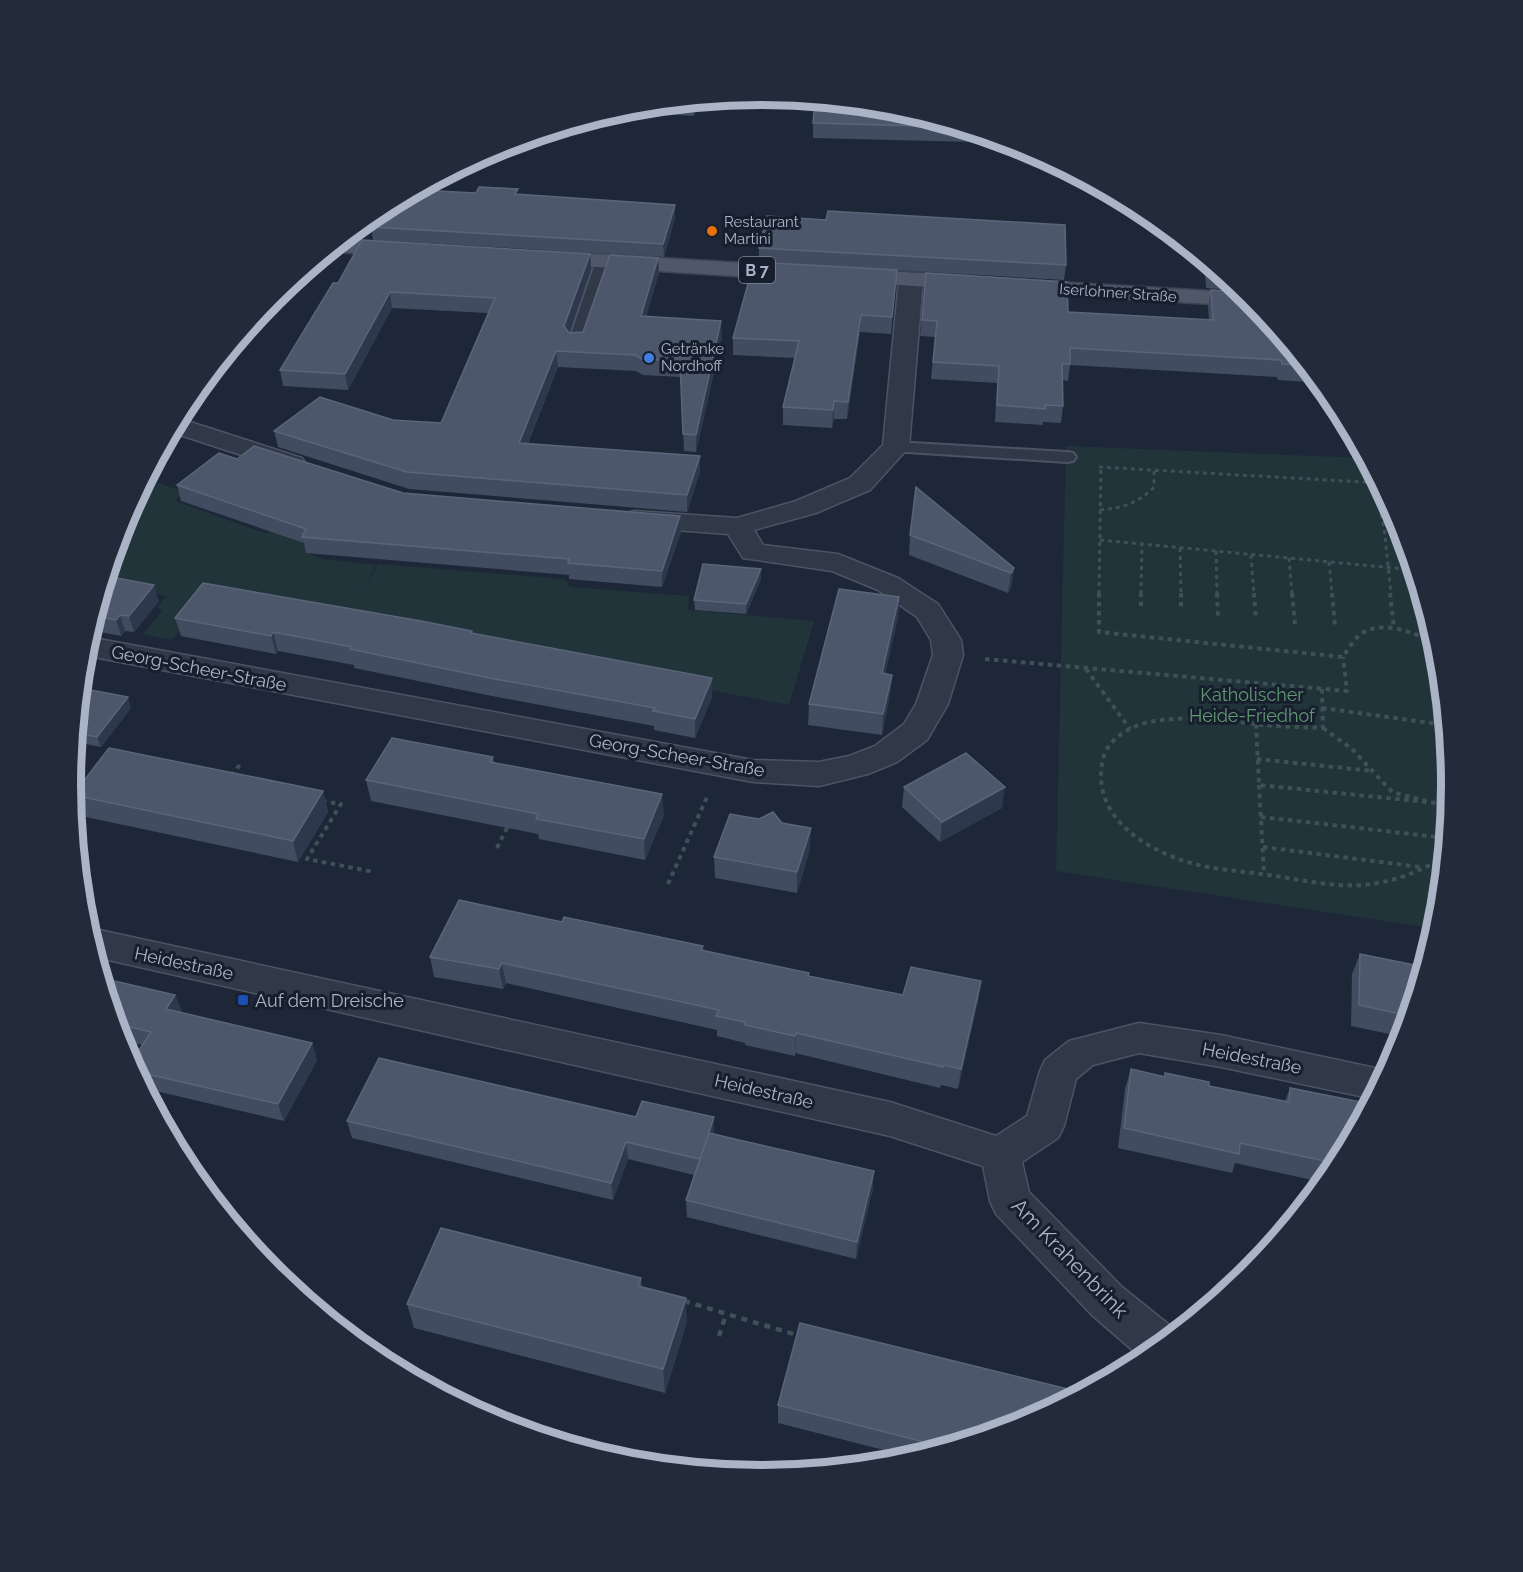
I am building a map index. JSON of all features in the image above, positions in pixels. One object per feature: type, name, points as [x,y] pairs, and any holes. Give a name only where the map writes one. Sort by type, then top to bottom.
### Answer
[{"type":"main road","points":[[346,247],[422,251]]},
{"type":"main road","name":"Iserlohner Straße","points":[[525,257],[1238,300]]},
{"type":"street","points":[[611,518],[738,526],[807,507],[861,484],[883,464],[896,447],[911,279]]},
{"type":"street","points":[[184,428],[313,470]]},
{"type":"street","points":[[738,526],[753,552],[838,563],[888,585],[928,611],[946,640],[948,655]]},
{"type":"street","name":"Georg-Scheer-Straße","points":[[95,648],[753,771],[819,774],[856,766],[886,754],[916,732],[932,704],[948,655]]},
{"type":"street","name":"Heidestraße","points":[[100,944],[890,1119],[1000,1155],[1044,1126],[1059,1071],[1082,1052],[1139,1038],[1221,1051],[1374,1082]]},
{"type":"street","name":"Am Krahenbrink","points":[[1000,1155],[1011,1201],[1107,1301],[1155,1341]]},
{"type":"lane","points":[[576,343],[604,261]]},
{"type":"lane","points":[[896,447],[1066,457]]},
{"type":"path","points":[[1066,457],[1101,468],[1371,483]]},
{"type":"path","points":[[1101,468],[1099,632],[1342,657]]},
{"type":"path","points":[[1100,510],[1126,507],[1142,499],[1154,487],[1154,471]]},
{"type":"path","points":[[1377,497],[1384,527],[1394,628]]},
{"type":"path","points":[[1100,540],[1407,569]]},
{"type":"path","points":[[1141,606],[1142,544]]},
{"type":"path","points":[[1180,548],[1181,610]]},
{"type":"path","points":[[1216,551],[1218,618]]},
{"type":"path","points":[[1251,555],[1256,620]]},
{"type":"path","points":[[1289,558],[1295,624]]},
{"type":"path","points":[[1329,562],[1335,626]]},
{"type":"path","points":[[948,655],[1347,691],[1342,657],[1354,641],[1366,631],[1394,628],[1426,639]]},
{"type":"path","points":[[1086,668],[1130,729]]},
{"type":"path","points":[[1322,689],[1323,728]]},
{"type":"path","points":[[1322,708],[1437,724],[1441,755]]},
{"type":"path","points":[[1437,862],[1402,876],[1361,885],[1194,864],[1148,845],[1115,821],[1101,796],[1099,772],[1105,749],[1130,729],[1155,721],[1209,718],[1256,724],[1323,728],[1352,749],[1392,792],[1436,803],[1442,807]]},
{"type":"path","points":[[1256,724],[1264,874]]},
{"type":"path","points":[[1257,759],[1373,771]]},
{"type":"path","points":[[228,780],[240,764]]},
{"type":"path","points":[[1259,785],[1442,804]]},
{"type":"path","points":[[668,885],[711,788]]},
{"type":"path","points":[[318,800],[341,804],[306,860],[369,871],[366,876]]},
{"type":"path","points":[[82,809],[87,802]]},
{"type":"path","points":[[497,848],[513,816]]},
{"type":"path","points":[[1261,818],[1440,837]]},
{"type":"path","points":[[1263,847],[1423,868]]},
{"type":"path","points":[[681,1301],[802,1336]]},
{"type":"path","points":[[719,1336],[726,1314]]},
{"type":"green space","name":"Katholischer Heide-Friedhof","points":[[1066,446],[1357,458],[1372,485],[1406,567],[1429,653],[1436,697],[1441,741],[1441,831],[1427,927],[1056,871]]},
{"type":"green space","points":[[153,481],[185,492],[175,501],[267,534],[307,499],[327,507],[305,552],[322,559],[376,565],[358,601],[378,564],[565,579],[570,587],[689,596],[688,610],[814,621],[789,705],[205,596],[172,640],[143,634],[163,610],[156,608],[166,596],[111,585],[133,526]]},
{"type":"building","points":[[814,108],[850,111],[925,126],[813,123]]},
{"type":"building","points":[[479,187],[518,189],[515,194],[675,205],[663,244],[373,227],[433,191],[476,193]]},
{"type":"building","points":[[828,211],[1065,225],[1066,265],[759,248],[767,216],[826,220]]},
{"type":"building","points":[[362,240],[590,254],[564,326],[569,333],[583,332],[610,255],[658,258],[641,316],[721,321],[696,435],[683,434],[680,361],[642,359],[635,355],[556,351],[519,443],[700,456],[687,495],[407,472],[274,431],[320,397],[393,420],[441,423],[495,298],[390,292],[345,374],[280,370],[333,283],[338,283]]},
{"type":"building","points":[[754,262],[897,270],[892,317],[861,315],[848,402],[834,401],[833,410],[783,407],[799,341],[733,338]]},
{"type":"building","points":[[926,273],[1067,282],[1068,312],[1213,320],[1211,290],[1228,291],[1273,337],[1295,365],[1282,364],[1281,360],[1070,348],[1070,364],[1062,364],[1063,406],[1045,405],[1045,409],[997,405],[999,366],[933,362],[937,321],[922,320]]},
{"type":"building","points":[[254,446],[403,493],[680,516],[662,571],[568,563],[569,559],[302,537],[306,529],[177,485],[219,453],[237,459]]},
{"type":"building","points":[[916,487],[1014,568],[1011,573],[910,535]]},
{"type":"building","points":[[703,564],[761,569],[746,604],[694,600]]},
{"type":"building","points":[[114,577],[154,585],[129,616],[120,615],[116,620],[102,618]]},
{"type":"building","points":[[203,583],[421,621],[472,631],[471,633],[712,678],[695,719],[653,711],[655,708],[495,679],[350,649],[352,647],[273,632],[271,636],[175,618]]},
{"type":"building","points":[[839,589],[899,597],[882,673],[892,675],[883,714],[809,704]]},
{"type":"building","points":[[88,690],[128,697],[97,737],[83,734]]},
{"type":"building","points":[[392,738],[493,757],[490,762],[662,794],[644,839],[536,819],[538,814],[366,780]]},
{"type":"building","points":[[109,748],[323,791],[293,841],[81,797],[81,785]]},
{"type":"building","points":[[966,753],[1005,787],[942,822],[904,787]]},
{"type":"building","points":[[773,812],[782,823],[811,828],[797,872],[714,857],[730,814],[759,819]]},
{"type":"building","points":[[459,900],[562,922],[564,917],[703,946],[701,950],[809,973],[808,976],[903,995],[911,967],[981,981],[961,1069],[944,1065],[943,1067],[796,1033],[795,1036],[745,1025],[745,1022],[716,1016],[719,1010],[502,963],[499,969],[430,957]]},
{"type":"building","points":[[1360,954],[1418,966],[1402,1014],[1359,1005]]},
{"type":"building","points":[[109,980],[175,995],[166,1009],[312,1043],[278,1104],[145,1074],[137,1054],[151,1032],[125,1026]]},
{"type":"building","points":[[379,1058],[636,1117],[642,1101],[714,1117],[700,1159],[626,1142],[611,1183],[347,1121]]},
{"type":"building","points":[[1131,1069],[1165,1077],[1165,1073],[1209,1082],[1209,1086],[1289,1102],[1290,1088],[1364,1103],[1328,1162],[1240,1143],[1239,1154],[1124,1128]]},
{"type":"building","points":[[709,1133],[874,1171],[857,1242],[686,1200]]},
{"type":"building","points":[[441,1228],[641,1278],[638,1286],[686,1298],[663,1369],[407,1304]]},
{"type":"building","points":[[800,1323],[1073,1390],[1022,1415],[933,1444],[778,1405]]},
{"type":"place","name":"Restaurant Martini","points":[[712,231]]},
{"type":"place","name":"Getränke Nordhoff","points":[[649,358]]},
{"type":"place","name":"Auf dem Dreische","points":[[243,1000]]}]
